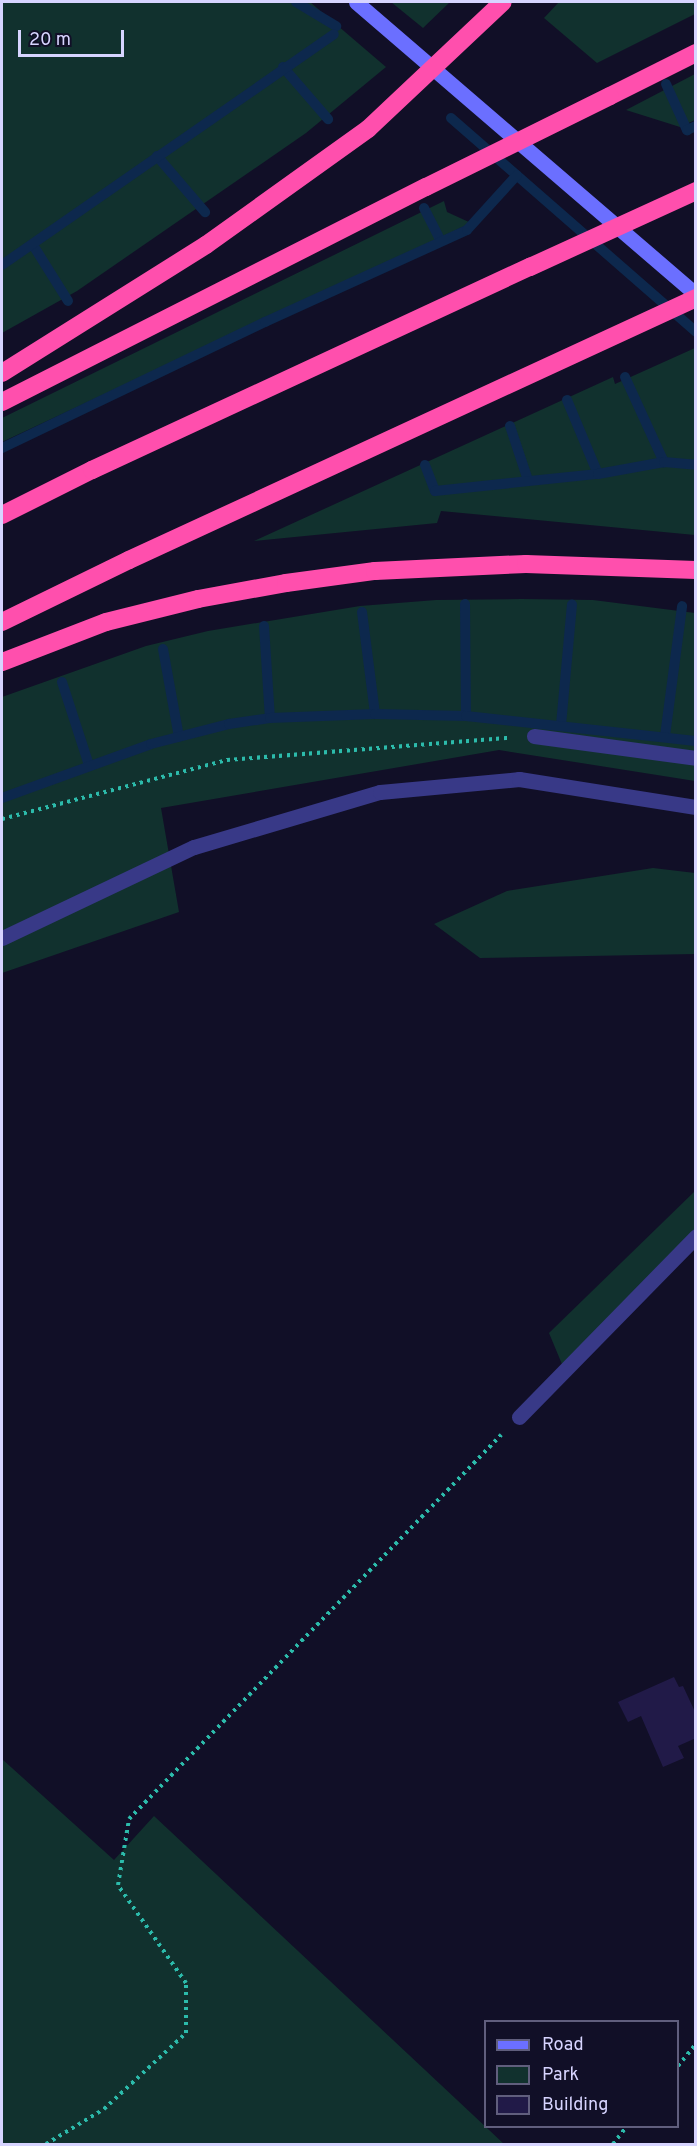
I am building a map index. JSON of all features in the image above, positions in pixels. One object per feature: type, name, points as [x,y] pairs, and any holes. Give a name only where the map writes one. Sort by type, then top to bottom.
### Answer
[{"type":"highway","points":[[2,373],[206,245],[368,129],[503,2]]},
{"type":"highway","points":[[2,402],[696,53]]},
{"type":"highway","points":[[2,515],[92,470],[696,191]]},
{"type":"highway","points":[[2,622],[129,560],[696,296]]},
{"type":"highway","points":[[2,662],[106,622],[198,599],[286,583],[375,571],[526,564],[696,570]]},
{"type":"main road","points":[[356,2],[696,296]]},
{"type":"street","points":[[534,736],[696,758]]},
{"type":"street","points":[[2,939],[194,847],[380,792],[519,779],[696,807]]},
{"type":"street","points":[[519,1417],[696,1236]]},
{"type":"path","points":[[2,819],[227,760],[534,736]]},
{"type":"path","points":[[46,2145],[104,2109],[186,2033],[186,1983],[118,1885],[129,1819],[519,1417]]},
{"type":"path","points":[[679,2065],[696,2044]]},
{"type":"path","points":[[613,2145],[626,2128]]},
{"type":"green space","points":[[2,2],[310,2],[386,67],[306,133],[77,291],[2,333]]},
{"type":"green space","points":[[391,2],[450,2],[423,28]]},
{"type":"green space","points":[[559,2],[695,2],[695,14],[597,63],[544,18]]},
{"type":"green space","points":[[695,74],[695,120],[680,127],[626,110]]},
{"type":"green space","points":[[444,201],[447,212],[471,223],[2,442],[2,418]]},
{"type":"green space","points":[[695,348],[695,535],[441,511],[437,523],[254,541],[613,377],[615,384]]},
{"type":"green space","points":[[436,600],[593,600],[695,613],[695,781],[499,750],[161,808],[179,912],[2,973],[2,697],[146,646],[208,631],[360,606]]},
{"type":"green space","points":[[653,868],[695,873],[695,954],[480,958],[434,924],[507,891]]},
{"type":"green space","points":[[695,1191],[695,1241],[564,1369],[549,1333]]},
{"type":"green space","points":[[2,1759],[114,1860],[154,1816],[484,2125],[484,2128],[487,2128],[504,2144],[2,2144]]},
{"type":"building","points":[[674,1677],[679,1687],[683,1686],[696,1714],[696,1738],[678,1746],[684,1758],[663,1767],[641,1716],[628,1722],[618,1702]]},
{"type":"waterway","points":[[296,2],[336,26]]},
{"type":"waterway","points":[[2,265],[334,34]]},
{"type":"waterway","points":[[283,67],[328,119]]},
{"type":"waterway","points":[[666,84],[687,130],[696,126]]},
{"type":"waterway","points":[[451,118],[696,332]]},
{"type":"waterway","points":[[157,156],[205,212]]},
{"type":"waterway","points":[[2,448],[265,322],[467,230],[517,175]]},
{"type":"waterway","points":[[424,208],[441,241]]},
{"type":"waterway","points":[[33,245],[68,301]]},
{"type":"waterway","points":[[625,377],[664,462]]},
{"type":"waterway","points":[[567,400],[598,474]]},
{"type":"waterway","points":[[510,426],[528,480]]},
{"type":"waterway","points":[[425,465],[435,491],[598,474],[664,462],[696,465]]},
{"type":"waterway","points":[[465,604],[466,716]]},
{"type":"waterway","points":[[561,725],[572,604]]},
{"type":"waterway","points":[[665,736],[682,606]]},
{"type":"waterway","points":[[362,612],[375,714]]},
{"type":"waterway","points":[[264,626],[270,718]]},
{"type":"waterway","points":[[163,649],[179,737]]},
{"type":"waterway","points":[[62,682],[89,765]]},
{"type":"waterway","points":[[2,798],[151,744],[229,724],[270,718],[375,714],[466,716],[696,741]]}]
